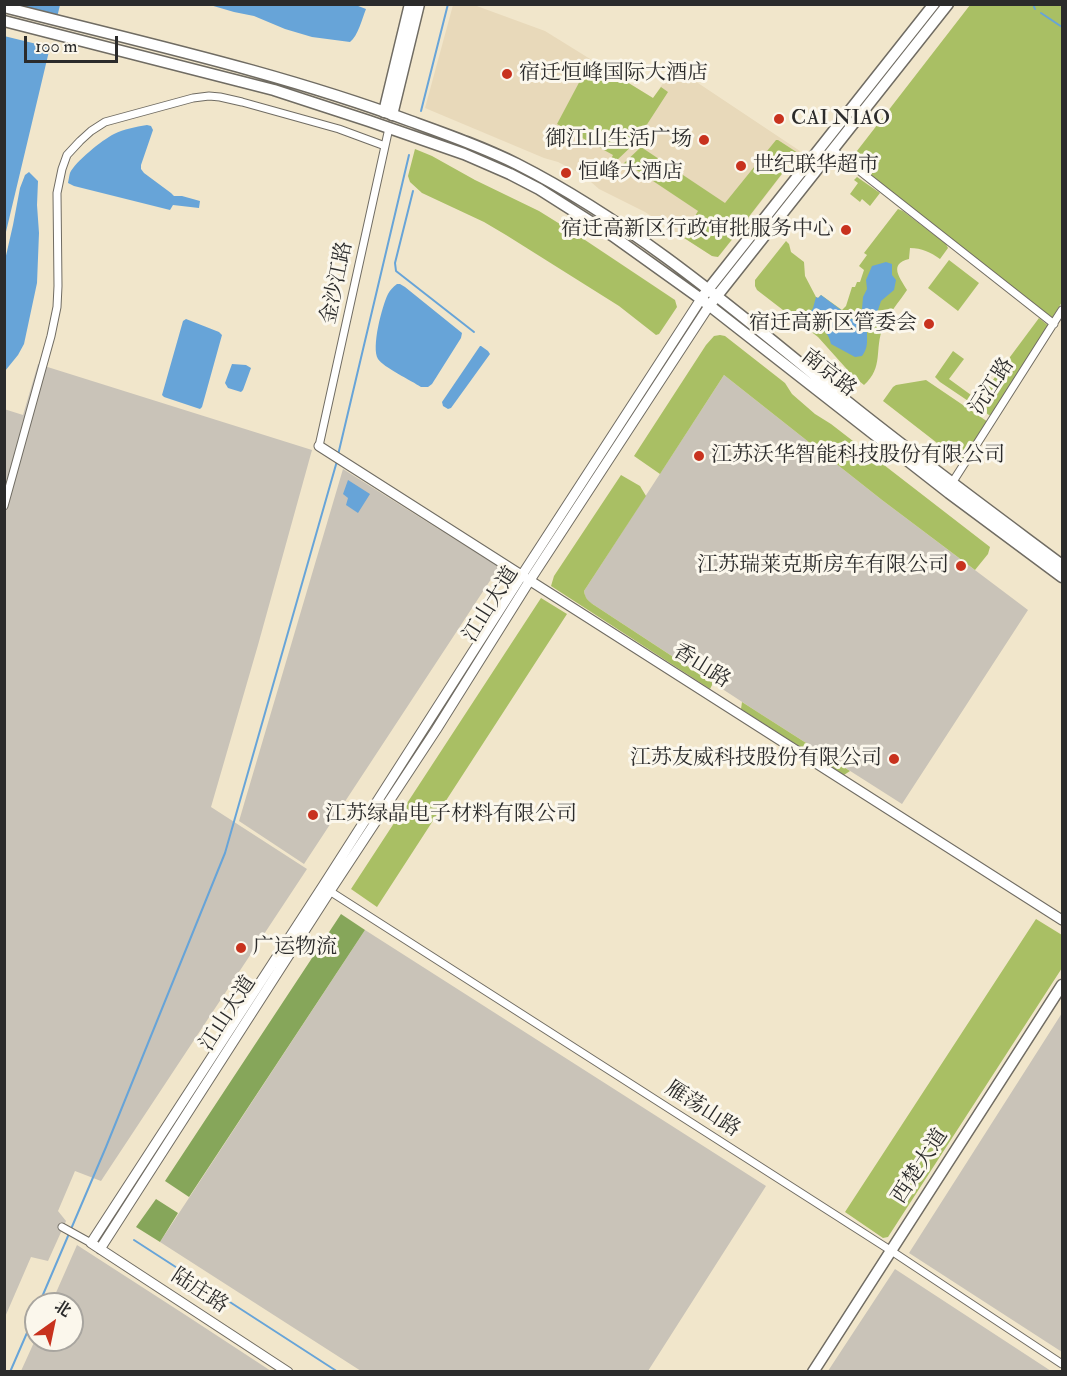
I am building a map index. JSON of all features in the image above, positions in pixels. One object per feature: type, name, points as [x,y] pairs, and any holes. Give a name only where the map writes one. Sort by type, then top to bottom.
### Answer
[{"type":"main road","points":[[388,113],[410,4]]},
{"type":"main road","points":[[388,113],[419,4]]},
{"type":"main road","name":"江山大道","points":[[709,298],[934,4]]},
{"type":"main road","name":"江山大道","points":[[709,298],[833,150],[948,4]]},
{"type":"main road","name":"南京路","points":[[4,7],[317,89],[468,143],[546,180],[620,226],[932,480],[1062,577]]},
{"type":"main road","name":"南京路","points":[[4,21],[274,90],[369,120],[464,154],[510,174],[539,189],[709,298],[1062,565]]},
{"type":"main road","name":"西楚大道","points":[[813,1371],[1062,985]]},
{"type":"street","points":[[4,506],[57,308],[57,194],[62,169],[67,155],[80,141],[105,122],[193,98],[209,96],[242,102],[339,129],[385,146]]},
{"type":"street","name":"金沙江路","points":[[319,446],[389,128]]},
{"type":"street","points":[[833,150],[1054,324]]},
{"type":"street","name":"江山大道","points":[[100,1250],[526,577],[709,298]]},
{"type":"street","name":"沅江路","points":[[952,483],[1062,310]]},
{"type":"street","name":"香山路","points":[[319,446],[1062,920]]},
{"type":"street","name":"江山大道","points":[[91,1244],[327,889]]},
{"type":"street","name":"雁荡山路","points":[[327,889],[890,1250],[1062,1364]]},
{"type":"street","points":[[62,1227],[91,1244]]},
{"type":"street","name":"陆庄路","points":[[91,1244],[288,1371]]},
{"type":"shaded area","points":[[453,5],[474,5],[545,31],[653,98],[674,67],[800,151],[720,255],[712,256],[645,212],[599,189],[583,175],[558,162],[425,108]]},
{"type":"shaded area","points":[[38,364],[312,450],[211,807],[307,869],[101,1181],[75,1171],[58,1211],[66,1221],[48,1261],[31,1257],[5,1317],[4,409],[23,415]]},
{"type":"shaded area","points":[[724,375],[882,500],[1028,610],[902,804],[594,605],[585,596],[584,591]]},
{"type":"shaded area","points":[[343,469],[499,567],[304,864],[239,821]]},
{"type":"shaded area","points":[[365,930],[766,1186],[648,1371],[361,1371],[160,1242]]},
{"type":"shaded area","points":[[1062,1013],[1062,1352],[909,1253]]},
{"type":"shaded area","points":[[77,1245],[271,1371],[21,1371],[30,1352],[84,1352],[84,1292],[56,1292]]},
{"type":"shaded area","points":[[895,1269],[1051,1371],[828,1371]]},
{"type":"green space","points":[[970,5],[1062,5],[1062,302],[1052,318],[850,160]]},
{"type":"green space","points":[[591,60],[653,98],[661,87],[668,92],[635,143],[615,162],[611,159],[613,155],[557,124]]},
{"type":"green space","points":[[776,140],[798,153],[741,224],[703,220],[695,216],[698,211],[629,165],[626,169],[622,165],[641,147],[725,203]]},
{"type":"green space","points":[[415,149],[539,211],[675,300],[677,307],[659,334],[656,335],[619,306],[506,235],[422,193],[410,182],[408,176]]},
{"type":"green space","points":[[857,177],[880,193],[870,206],[862,199],[860,202],[850,194],[858,183],[854,180]]},
{"type":"green space","points":[[898,209],[946,244],[948,248],[940,259],[926,251],[910,248],[909,259],[899,264],[898,272],[907,290],[883,327],[874,372],[864,385],[818,337],[757,290],[755,280],[786,241],[791,252],[804,262],[805,276],[816,297],[821,295],[842,310],[846,306],[852,287],[860,282],[864,270],[859,266],[867,255],[864,253]]},
{"type":"green space","points":[[703,224],[735,228],[738,232],[718,257],[712,256],[684,238],[694,236]]},
{"type":"green space","points":[[949,260],[979,283],[958,311],[928,288]]},
{"type":"green space","points":[[1039,318],[1050,327],[992,417],[935,377],[953,351],[964,359],[949,379],[978,400]]},
{"type":"green space","points":[[714,336],[725,336],[785,383],[792,394],[815,414],[990,547],[988,554],[975,570],[724,375],[660,474],[634,456],[706,345]]},
{"type":"green space","points":[[926,380],[988,422],[963,461],[883,401],[896,385]]},
{"type":"green space","points":[[621,475],[640,486],[646,496],[584,591],[585,596],[588,601],[713,683],[710,689],[551,586],[554,576]]},
{"type":"green space","points":[[541,598],[567,614],[377,907],[351,889]]},
{"type":"green space","points":[[742,702],[850,771],[844,775],[741,709]]},
{"type":"green space","points":[[341,914],[365,930],[189,1197],[165,1181]]},
{"type":"green space","points":[[1036,919],[1062,935],[1062,968],[888,1237],[883,1238],[845,1212]]},
{"type":"green space","points":[[156,1199],[178,1213],[160,1242],[136,1227]]},
{"type":"water","points":[[353,4],[366,9],[358,32],[350,42],[312,37],[254,16],[210,5]]},
{"type":"water","points":[[5,5],[60,5],[5,236]]},
{"type":"water","points":[[147,125],[153,130],[141,169],[174,196],[200,201],[199,208],[173,205],[170,210],[68,183],[73,168],[103,141],[122,131]]},
{"type":"water","points":[[29,172],[38,181],[37,283],[24,344],[5,371],[5,260],[20,188],[25,175]]},
{"type":"water","points":[[886,262],[892,264],[892,275],[896,280],[894,290],[881,301],[877,313],[870,320],[872,326],[867,332],[867,345],[864,353],[862,356],[855,357],[831,344],[826,333],[811,322],[809,314],[816,297],[821,295],[841,310],[844,316],[850,319],[856,318],[862,309],[863,297],[867,289],[866,280],[872,266]]},
{"type":"water","points":[[397,284],[405,287],[462,333],[461,338],[428,387],[421,387],[391,370],[378,359],[376,354],[378,327],[383,308],[389,293]]},
{"type":"water","points":[[186,319],[222,335],[200,409],[162,395],[183,321]]},
{"type":"water","points":[[480,346],[490,354],[448,409],[443,406],[442,402]]},
{"type":"water","points":[[232,364],[246,365],[251,368],[241,392],[228,388],[225,383]]},
{"type":"water","points":[[348,480],[370,494],[358,513],[346,505],[348,498],[343,494]]},
{"type":"pier","points":[[5,5],[19,5],[60,15],[53,48],[4,36]]},
{"type":"waterway","points":[[421,111],[448,4]]},
{"type":"waterway","points":[[1033,4],[1035,9]]},
{"type":"waterway","points":[[1041,13],[1062,27]]},
{"type":"waterway","points":[[338,455],[409,155]]},
{"type":"waterway","points":[[413,191],[395,263],[396,271],[474,332]]},
{"type":"waterway","points":[[44,1292],[106,1147],[225,853],[337,461]]},
{"type":"waterway","points":[[134,1240],[338,1372]]},
{"type":"waterway","points":[[10,1372],[24,1340]]},
{"type":"place","name":"宿迁恒峰国际大酒店","points":[[507,74]]},
{"type":"place","name":"CAI NIAO","points":[[779,119]]},
{"type":"place","name":"御江山生活广场","points":[[704,140]]},
{"type":"place","name":"世纪联华超市","points":[[741,166]]},
{"type":"place","name":"恒峰大酒店","points":[[566,173]]},
{"type":"place","name":"宿迁高新区行政审批服务中心","points":[[846,230]]},
{"type":"place","name":"宿迁高新区管委会","points":[[929,324]]},
{"type":"place","name":"江苏沃华智能科技股份有限公司","points":[[699,456]]},
{"type":"place","name":"江苏瑞莱克斯房车有限公司","points":[[961,566]]},
{"type":"place","name":"江苏友威科技股份有限公司","points":[[894,759]]},
{"type":"place","name":"江苏绿晶电子材料有限公司","points":[[313,815]]},
{"type":"place","name":"广运物流","points":[[241,948]]}]
